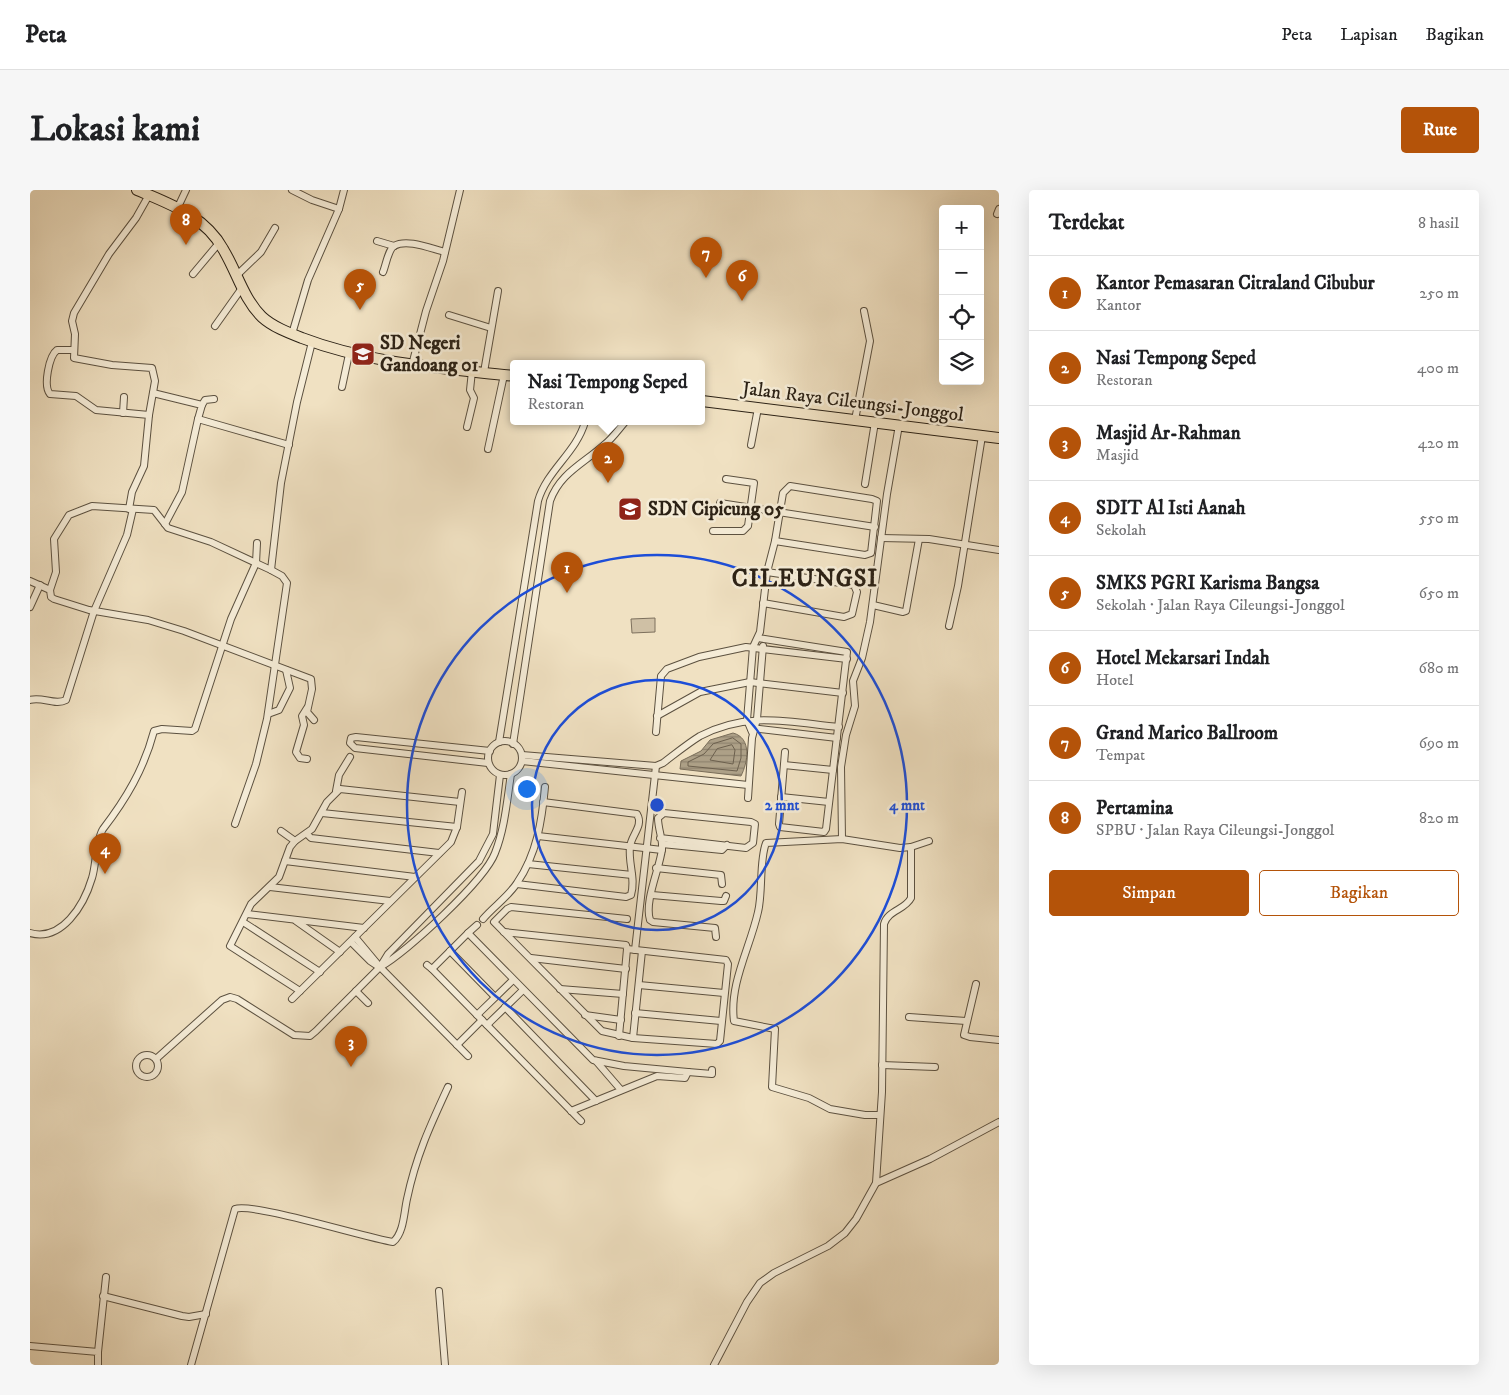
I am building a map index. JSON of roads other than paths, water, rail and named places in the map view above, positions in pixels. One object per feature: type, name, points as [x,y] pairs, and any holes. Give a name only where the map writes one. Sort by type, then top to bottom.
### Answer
[{"type":"main road","points":[[138,190],[178,207],[196,218],[219,243],[251,305],[264,319],[292,334],[349,354],[412,365],[509,375]]},
{"type":"main road","name":"Jalan Raya Cileungsi-Jonggol","points":[[705,401],[999,438]]},
{"type":"street","points":[[178,207],[186,190]]},
{"type":"street","points":[[292,190],[312,200],[339,209]]},
{"type":"street","points":[[292,334],[308,280],[339,209],[344,190]]},
{"type":"street","points":[[412,365],[426,311],[445,252],[460,190]]},
{"type":"street","points":[[30,700],[41,698],[60,703],[66,700],[94,611],[127,535],[132,492],[144,466],[155,375],[151,367],[112,366],[76,359],[73,357],[75,334],[72,321],[74,313],[108,254],[136,218],[149,195]]},
{"type":"street","points":[[236,276],[261,252],[275,228]]},
{"type":"street","points":[[378,241],[394,246],[411,244],[445,252]]},
{"type":"street","points":[[193,274],[219,243]]},
{"type":"street","points":[[383,272],[394,246]]},
{"type":"street","points":[[215,326],[242,288]]},
{"type":"street","points":[[484,372],[498,291]]},
{"type":"street","points":[[855,420],[870,341],[864,311]]},
{"type":"street","points":[[449,315],[492,328]]},
{"type":"street","points":[[270,570],[276,514],[312,342]]},
{"type":"street","points":[[74,350],[54,351],[46,386],[48,392],[76,396],[96,410],[149,415]]},
{"type":"street","points":[[342,387],[349,354]]},
{"type":"street","points":[[467,427],[474,398],[470,390],[472,371]]},
{"type":"street","points":[[488,449],[509,375]]},
{"type":"street","points":[[153,393],[202,405]]},
{"type":"street","points":[[123,413],[124,397]]},
{"type":"street","points":[[165,524],[182,492],[202,405],[205,400],[214,399]]},
{"type":"street","points":[[751,445],[758,408]]},
{"type":"street","points":[[198,419],[289,445]]},
{"type":"street","points":[[865,484],[875,422]]},
{"type":"street","points":[[522,758],[517,770],[511,774],[500,775],[488,763],[490,751],[499,742],[542,489],[550,474],[575,445],[584,425]]},
{"type":"street","points":[[522,758],[514,744],[550,501],[557,485],[572,468],[605,444],[622,425]]},
{"type":"street","points":[[842,839],[841,767],[846,734],[855,706],[853,681],[862,658],[873,605],[881,538],[899,425]]},
{"type":"street","points":[[949,626],[965,546],[982,436]]},
{"type":"street","points":[[713,531],[745,530],[748,526],[754,482],[726,479]]},
{"type":"street","points":[[748,798],[752,730],[757,719],[763,649],[760,636],[763,603],[767,572],[785,488],[790,486],[799,487],[872,498],[878,505],[872,551],[867,555],[775,541]]},
{"type":"street","points":[[720,503],[875,527]]},
{"type":"street","points":[[235,824],[256,764],[268,714],[275,665],[287,583],[282,576],[211,542],[176,531],[165,524],[156,511],[87,507],[65,519],[54,539],[56,572],[50,590],[51,597],[94,611],[148,620],[184,631],[222,647],[275,665],[311,679],[312,689],[308,715],[314,720]]},
{"type":"street","points":[[881,538],[919,539],[999,550]]},
{"type":"street","points":[[873,605],[906,611],[919,539]]},
{"type":"street","points":[[30,933],[44,936],[53,934],[67,922],[77,909],[92,879],[102,830],[113,819],[137,778],[148,755],[154,731],[162,729],[194,730],[231,618],[256,564],[258,543]]},
{"type":"street","points":[[527,571],[539,572]]},
{"type":"street","points":[[763,603],[844,617],[852,614],[857,592],[854,585],[767,572]]},
{"type":"street","points":[[30,581],[50,590]]},
{"type":"street","points":[[30,608],[40,585]]},
{"type":"street","points":[[520,616],[533,619]]},
{"type":"street","points":[[752,730],[747,720],[750,682],[753,648],[760,636]]},
{"type":"street","points":[[760,636],[847,650],[839,727],[824,832],[784,829],[779,824],[785,752]]},
{"type":"street","points":[[656,732],[660,676],[667,669],[721,651],[753,648],[847,659]]},
{"type":"street","points":[[268,714],[279,710],[290,688],[286,670]]},
{"type":"street","points":[[657,716],[682,700],[700,692],[750,682],[842,693]]},
{"type":"street","points":[[307,759],[300,758],[296,752],[304,725],[302,716],[308,707]]},
{"type":"street","points":[[549,761],[656,766],[701,736],[747,720],[757,719],[839,727]]},
{"type":"street","points":[[752,730],[837,738]]},
{"type":"street","points":[[488,763],[355,748],[350,743],[351,738],[356,737],[490,751]]},
{"type":"street","points":[[499,742],[514,744]]},
{"type":"street","points":[[300,991],[230,946],[251,904],[279,877],[295,841],[307,834],[318,821],[327,802],[336,791],[339,775],[350,757]]},
{"type":"street","points":[[522,758],[655,776],[748,785]]},
{"type":"street","points":[[784,765],[833,770]]},
{"type":"street","points":[[633,1038],[639,985],[638,951],[646,849],[656,766]]},
{"type":"street","points":[[380,967],[394,959],[460,897],[487,868],[495,854],[501,836],[511,774]]},
{"type":"street","points":[[156,1059],[222,1000],[230,997],[237,999],[294,1035],[303,1038],[310,1036],[380,967],[388,954],[479,861],[492,834],[500,775]]},
{"type":"street","points":[[483,920],[517,884],[528,864],[538,836],[545,787]]},
{"type":"street","points":[[336,791],[460,802]]},
{"type":"street","points":[[292,999],[450,842],[457,827],[462,792]]},
{"type":"street","points":[[781,797],[829,802]]},
{"type":"street","points":[[517,884],[626,897],[631,895],[630,847],[639,824],[637,814],[544,802]]},
{"type":"street","points":[[322,813],[457,827]]},
{"type":"street","points":[[538,836],[646,849],[661,844],[722,850],[727,845],[746,848],[752,846],[755,824],[751,822],[664,813],[658,818],[661,844],[648,916],[653,922],[715,928],[716,937]]},
{"type":"street","points":[[281,831],[295,841]]},
{"type":"street","points":[[307,834],[311,838],[439,853]]},
{"type":"street","points":[[880,1115],[836,1110],[809,1098],[772,1087],[775,1029],[737,1023],[734,1018],[738,977],[758,912],[766,843],[842,839],[900,848],[911,847],[929,841]]},
{"type":"street","points":[[714,1365],[747,1302],[760,1283],[774,1273],[828,1246],[845,1233],[856,1219],[876,1183],[882,1065],[884,924],[890,914],[908,903],[911,898],[911,847]]},
{"type":"street","points":[[285,861],[415,877]]},
{"type":"street","points":[[528,864],[632,875]]},
{"type":"street","points":[[656,868],[721,875],[722,884]]},
{"type":"street","points":[[270,887],[390,901]]},
{"type":"street","points":[[652,895],[721,902],[724,901],[726,896]]},
{"type":"street","points":[[504,932],[623,944],[628,950],[726,960],[728,964],[720,1041],[713,1046],[633,1038],[602,1032],[494,922],[511,907],[627,919]]},
{"type":"street","points":[[247,914],[364,928]]},
{"type":"street","points":[[294,920],[340,952]]},
{"type":"street","points":[[243,922],[320,972]]},
{"type":"street","points":[[477,925],[450,951],[429,967],[581,1121]]},
{"type":"street","points":[[468,933],[596,1061],[621,1090]]},
{"type":"street","points":[[353,940],[370,961],[380,967],[468,1056]]},
{"type":"street","points":[[619,1036],[628,950]]},
{"type":"street","points":[[450,951],[495,997]]},
{"type":"street","points":[[531,958],[626,969]]},
{"type":"street","points":[[482,1020],[495,997],[513,980]]},
{"type":"street","points":[[976,984],[964,1036],[999,1040]]},
{"type":"street","points":[[639,985],[724,993]]},
{"type":"street","points":[[559,989],[623,994]]},
{"type":"street","points":[[456,1045],[482,1020],[505,1007],[523,990]]},
{"type":"street","points":[[356,991],[368,1003]]},
{"type":"street","points":[[505,1007],[596,1101]]},
{"type":"street","points":[[635,1013],[721,1021]]},
{"type":"street","points":[[586,1015],[621,1020]]},
{"type":"street","points":[[908,1016],[966,1021]]},
{"type":"street","points":[[596,1061],[657,1073],[688,1072],[712,1074],[712,1070]]},
{"type":"street","points":[[882,1065],[935,1067]]},
{"type":"street","points":[[571,1111],[657,1073]]},
{"type":"street","points":[[191,1365],[234,1213],[239,1208],[268,1212],[389,1242],[396,1241],[402,1224],[416,1157],[448,1087]]},
{"type":"street","points":[[876,1183],[930,1159],[999,1122]]},
{"type":"street","points":[[98,1365],[106,1276]]},
{"type":"street","points":[[439,1291],[445,1365]]},
{"type":"street","points":[[103,1296],[189,1317],[206,1314]]},
{"type":"street","points":[[30,1346],[98,1352]]},
{"type":"water","points":[[733,733],[739,736],[746,745],[747,758],[741,776],[680,769],[681,761],[701,751],[710,740]]},
{"type":"place","name":"Pertamina","points":[[186,245]]},
{"type":"place","name":"Grand Marico Ballroom","points":[[706,278]]},
{"type":"place","name":"Hotel Mekarsari Indah","points":[[742,301]]},
{"type":"place","name":"SMKS PGRI Karisma Bangsa","points":[[360,310]]},
{"type":"place","name":"SD Negeri Gandoang 01","points":[[363,354]]},
{"type":"place","name":"Nasi Tempong Seped","points":[[608,483]]},
{"type":"place","name":"SDN Cipicung 05","points":[[630,509]]},
{"type":"place","name":"Kantor Pemasaran Citraland Cibubur","points":[[567,593]]},
{"type":"place","name":"SDIT Al Isti Aanah","points":[[105,874]]},
{"type":"place","name":"Masjid Ar-Rahman","points":[[351,1067]]},
{"type":"district","name":"CILEUNGSI","points":[[805,579]]}]
